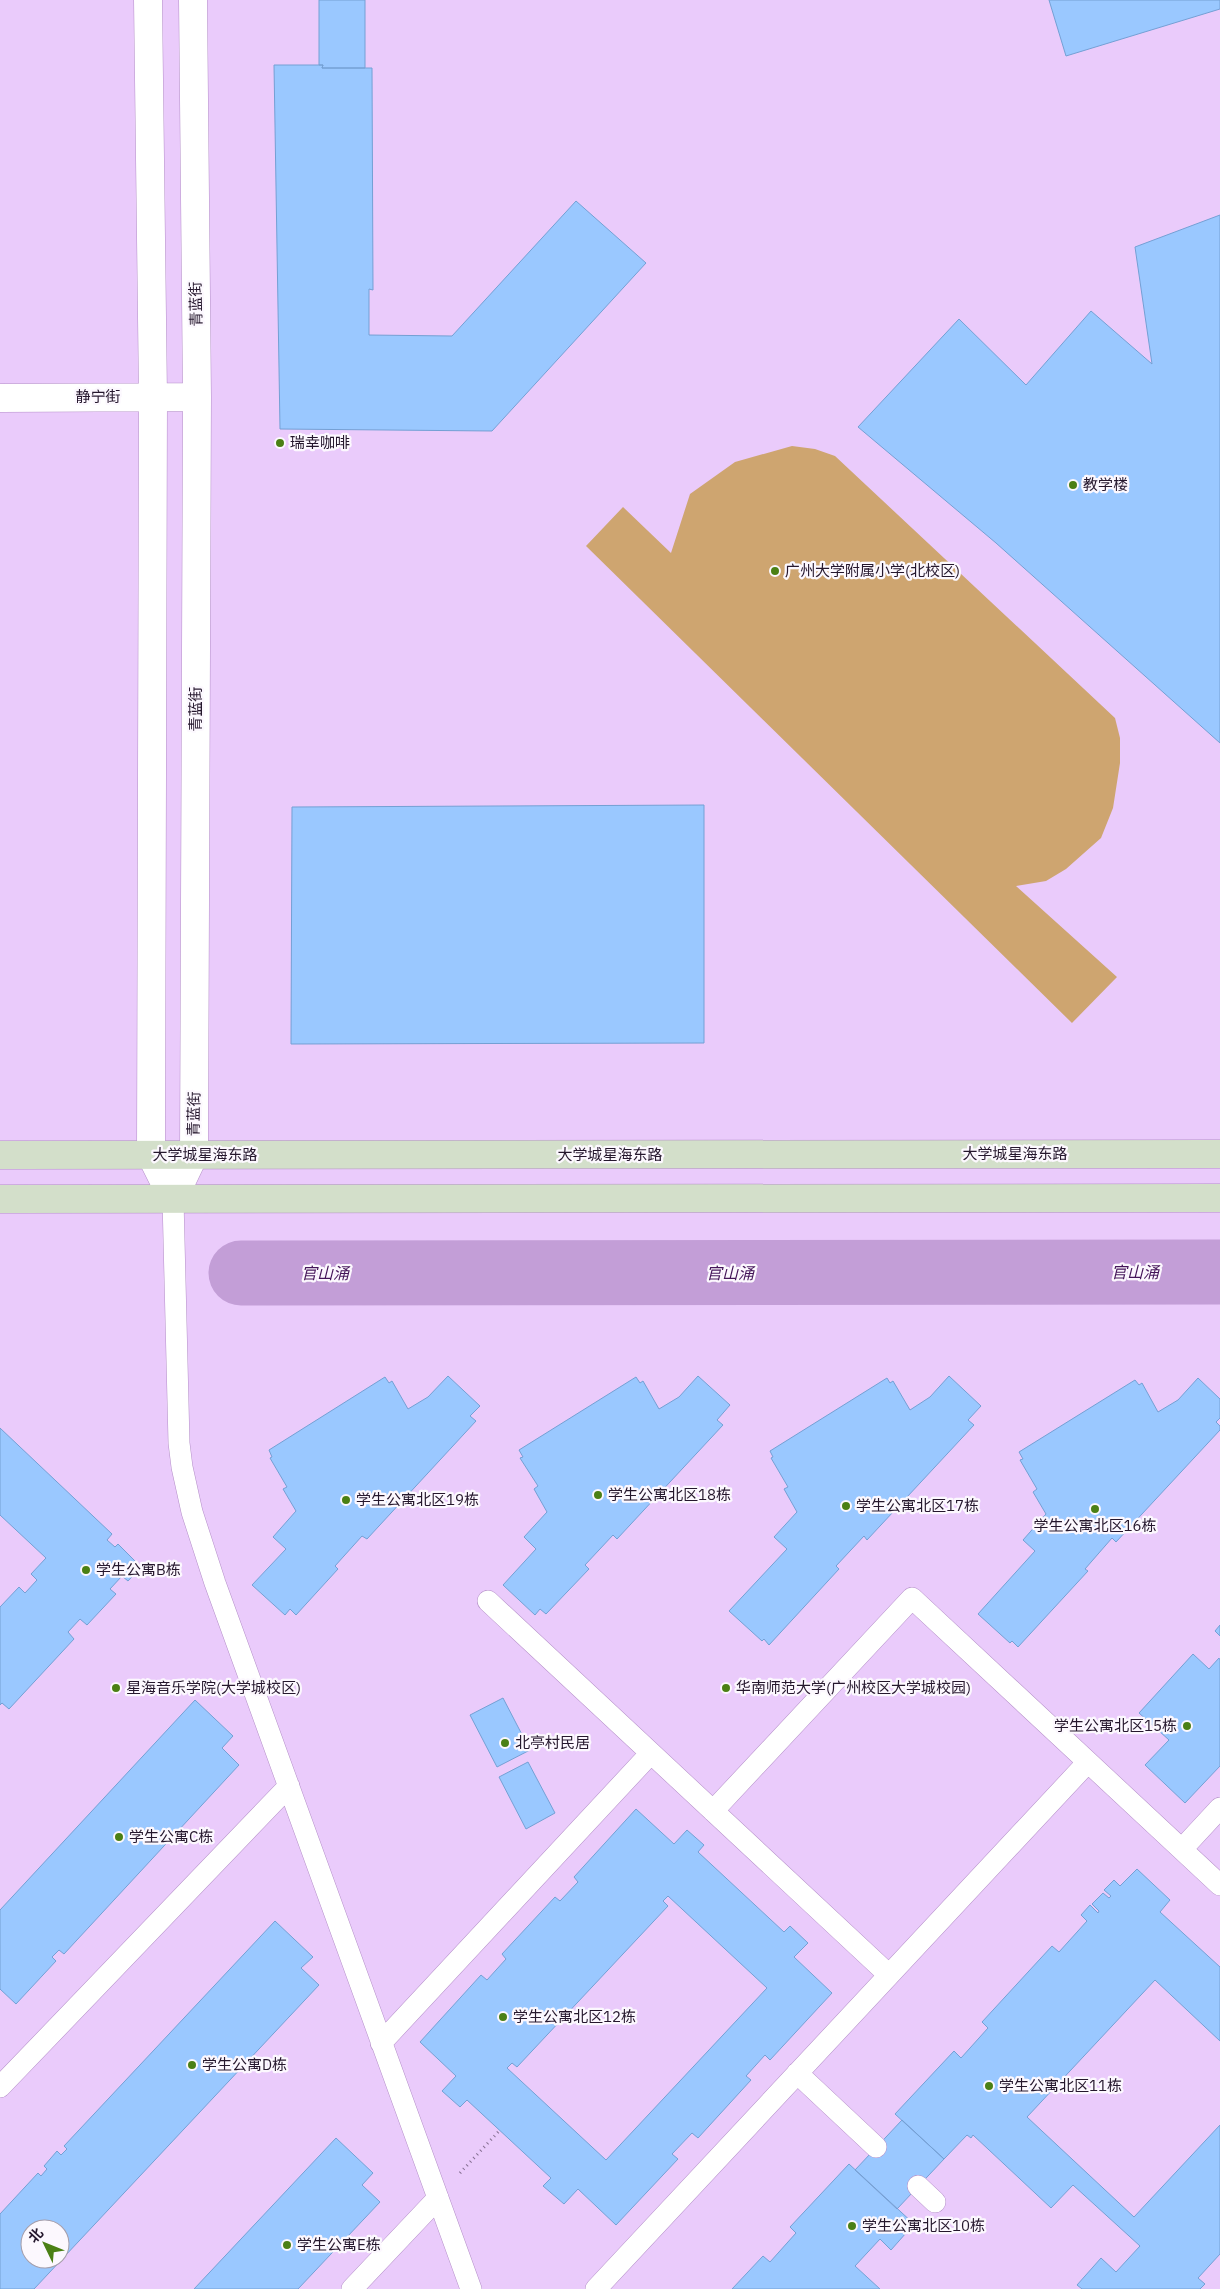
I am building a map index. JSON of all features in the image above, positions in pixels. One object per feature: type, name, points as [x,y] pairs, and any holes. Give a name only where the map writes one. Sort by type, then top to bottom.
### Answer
[{"type":"main road","name":"大学城星海东路","points":[[0,1155],[1220,1154]]},
{"type":"main road","points":[[0,1199],[1220,1198]]},
{"type":"street","points":[[148,0],[153,397],[151,1155],[173,1199]]},
{"type":"street","name":"青蓝街","points":[[173,1199],[194,1155],[197,397],[192,0]]},
{"type":"street","name":"静宁街","points":[[0,398],[197,397]]},
{"type":"lane","points":[[173,1199],[179,1443],[182,1468],[192,1512],[215,1583],[471,2289]]},
{"type":"lane","points":[[713,1811],[912,1598],[1220,1885]]},
{"type":"lane","points":[[488,1601],[889,1975]]},
{"type":"lane","points":[[381,2043],[651,1753]]},
{"type":"lane","points":[[596,2289],[1088,1762]]},
{"type":"lane","points":[[2,2079],[289,1786]]},
{"type":"lane","points":[[1182,1849],[1220,1808]]},
{"type":"lane","points":[[797,2073],[876,2147]]},
{"type":"lane","points":[[918,2186],[935,2202]]},
{"type":"lane","points":[[352,2289],[438,2198]]},
{"type":"path","points":[[438,2198],[500,2130]]},
{"type":"shaded area","points":[[792,446],[815,449],[835,456],[1115,718],[1120,738],[1120,763],[1113,808],[1101,838],[1066,869],[1046,881],[1016,886],[1117,977],[1072,1023],[586,546],[623,507],[671,553],[690,494],[735,462]]},
{"type":"building","points":[[319,0],[365,0],[365,68],[322,68],[323,65],[319,65]]},
{"type":"building","points":[[1049,0],[1220,0],[1220,9],[1066,56]]},
{"type":"building","points":[[274,65],[323,65],[322,68],[372,68],[373,290],[369,289],[369,335],[452,336],[576,201],[646,263],[492,431],[280,429]]},
{"type":"building","name":"教学楼","points":[[1220,215],[1220,743],[996,543],[858,427],[959,319],[1026,385],[1091,311],[1152,364],[1135,247]]},
{"type":"building","points":[[704,805],[704,1043],[291,1044],[292,807]]},
{"type":"building","name":"学生公寓北区19栋","points":[[448,1376],[480,1406],[470,1416],[476,1421],[367,1539],[362,1536],[335,1566],[338,1569],[296,1615],[290,1609],[285,1615],[252,1585],[286,1549],[273,1537],[296,1511],[283,1489],[287,1487],[270,1458],[272,1457],[269,1450],[385,1377],[389,1383],[392,1381],[408,1409],[428,1397]]},
{"type":"building","name":"学生公寓北区18栋","points":[[698,1376],[730,1405],[717,1420],[723,1425],[617,1539],[613,1535],[585,1565],[589,1569],[546,1614],[540,1609],[535,1615],[503,1585],[536,1549],[524,1537],[547,1512],[534,1489],[538,1486],[520,1458],[523,1457],[519,1450],[636,1377],[640,1383],[643,1381],[659,1409],[679,1397]]},
{"type":"building","name":"学生公寓北区17栋","points":[[949,1376],[981,1406],[968,1420],[974,1425],[867,1540],[864,1536],[836,1566],[839,1569],[769,1645],[764,1639],[762,1641],[729,1611],[787,1549],[774,1537],[797,1512],[784,1489],[788,1487],[771,1458],[773,1457],[770,1451],[887,1378],[890,1383],[893,1381],[910,1410],[930,1397]]},
{"type":"building","name":"学生公寓北区16栋","points":[[1198,1378],[1220,1399],[1220,1418],[1216,1422],[1220,1426],[1220,1430],[1116,1542],[1112,1538],[1085,1569],[1088,1571],[1018,1647],[1012,1641],[1010,1643],[978,1614],[1035,1551],[1023,1540],[1046,1514],[1033,1492],[1037,1489],[1020,1460],[1023,1459],[1019,1452],[1135,1380],[1139,1385],[1142,1383],[1158,1412],[1178,1400]]},
{"type":"building","name":"学生公寓B栋","points":[[0,1428],[112,1534],[107,1540],[115,1547],[118,1544],[141,1567],[128,1581],[122,1576],[110,1589],[116,1594],[87,1625],[80,1619],[68,1632],[74,1639],[9,1709],[2,1703],[0,1705],[0,1607],[19,1587],[25,1593],[37,1580],[31,1574],[46,1558],[0,1515]]},
{"type":"building","points":[[1220,1625],[1220,1636],[1215,1631]]},
{"type":"building","name":"学生公寓北区15栋","points":[[1193,1654],[1209,1669],[1219,1658],[1220,1660],[1220,1766],[1185,1803],[1145,1765],[1169,1740],[1139,1713]]},
{"type":"building","points":[[503,1698],[530,1750],[497,1767],[470,1715]]},
{"type":"building","name":"学生公寓C栋","points":[[195,1700],[233,1736],[222,1748],[239,1765],[64,1954],[59,1950],[52,1957],[56,1961],[16,2004],[0,1989],[0,1910]]},
{"type":"building","points":[[528,1762],[555,1813],[526,1829],[499,1777]]},
{"type":"building","name":"学生公寓北区12栋","points":[[636,1809],[674,1844],[687,1830],[704,1845],[698,1852],[784,1932],[790,1926],[808,1943],[794,1957],[832,1993],[770,2060],[765,2055],[746,2076],[751,2080],[698,2138],[692,2133],[672,2154],[678,2159],[616,2225],[578,2189],[564,2204],[543,2186],[551,2178],[467,2100],[460,2107],[442,2091],[456,2076],[420,2042],[481,1975],[487,1980],[506,1959],[502,1954],[555,1897],[560,1901],[578,1882],[574,1877]],"holes":[[[668,1896],[767,1988],[606,2160],[507,2068],[512,2063],[517,2067],[668,1906],[663,1901]]]},
{"type":"building","name":"学生公寓北区11栋","points":[[1137,1869],[1170,1900],[1160,1912],[1220,1967],[1220,2041],[1155,1980],[1027,2117],[1134,2217],[1220,2125],[1220,2254],[1198,2278],[1205,2284],[1200,2289],[1082,2289],[1077,2285],[1101,2258],[1116,2272],[1140,2246],[1073,2185],[1051,2208],[973,2135],[971,2138],[967,2135],[944,2159],[895,2114],[954,2051],[961,2058],[988,2028],[982,2022],[1052,1946],[1059,1952],[1087,1921],[1081,1915],[1090,1905],[1098,1913],[1099,1911],[1092,1904],[1103,1893],[1109,1898],[1111,1896],[1104,1890],[1114,1880],[1120,1886]]},
{"type":"building","name":"学生公寓D栋","points":[[275,1921],[313,1957],[301,1968],[319,1985],[70,2251],[70,2219],[20,2219],[20,2269],[53,2269],[34,2289],[0,2289],[0,2214],[38,2173],[41,2176],[47,2169],[44,2166],[57,2151],[61,2155],[67,2149],[64,2146]]},
{"type":"building","points":[[902,2120],[944,2159],[897,2209],[855,2170]]},
{"type":"building","name":"学生公寓E栋","points":[[336,2138],[373,2173],[362,2185],[380,2202],[298,2289],[194,2289]]},
{"type":"building","name":"学生公寓北区10栋","points":[[849,2164],[914,2224],[891,2250],[880,2239],[855,2266],[880,2289],[732,2289],[763,2256],[770,2262],[796,2233],[790,2227]]},
{"type":"waterway","name":"官山涌","points":[[241,1273],[1220,1272]]},
{"type":"place","name":"瑞幸咖啡","points":[[280,443]]},
{"type":"place","name":"教学楼","points":[[1073,485]]},
{"type":"place","name":"广州大学附属小学(北校区)","points":[[775,571]]},
{"type":"place","name":"学生公寓北区18栋","points":[[598,1495]]},
{"type":"place","name":"学生公寓北区19栋","points":[[346,1500]]},
{"type":"place","name":"学生公寓北区17栋","points":[[846,1506]]},
{"type":"place","name":"学生公寓北区16栋","points":[[1095,1509]]},
{"type":"place","name":"学生公寓B栋","points":[[86,1570]]},
{"type":"place","name":"星海音乐学院(大学城校区)","points":[[116,1688]]},
{"type":"place","name":"华南师范大学(广州校区大学城校园)","points":[[726,1688]]},
{"type":"place","name":"学生公寓北区15栋","points":[[1187,1726]]},
{"type":"place","name":"北亭村民居","points":[[505,1743]]},
{"type":"place","name":"学生公寓C栋","points":[[119,1837]]},
{"type":"place","name":"学生公寓北区12栋","points":[[503,2017]]},
{"type":"place","name":"学生公寓D栋","points":[[192,2065]]},
{"type":"place","name":"学生公寓北区11栋","points":[[989,2086]]},
{"type":"place","name":"学生公寓北区10栋","points":[[852,2226]]},
{"type":"place","name":"学生公寓E栋","points":[[287,2245]]}]
